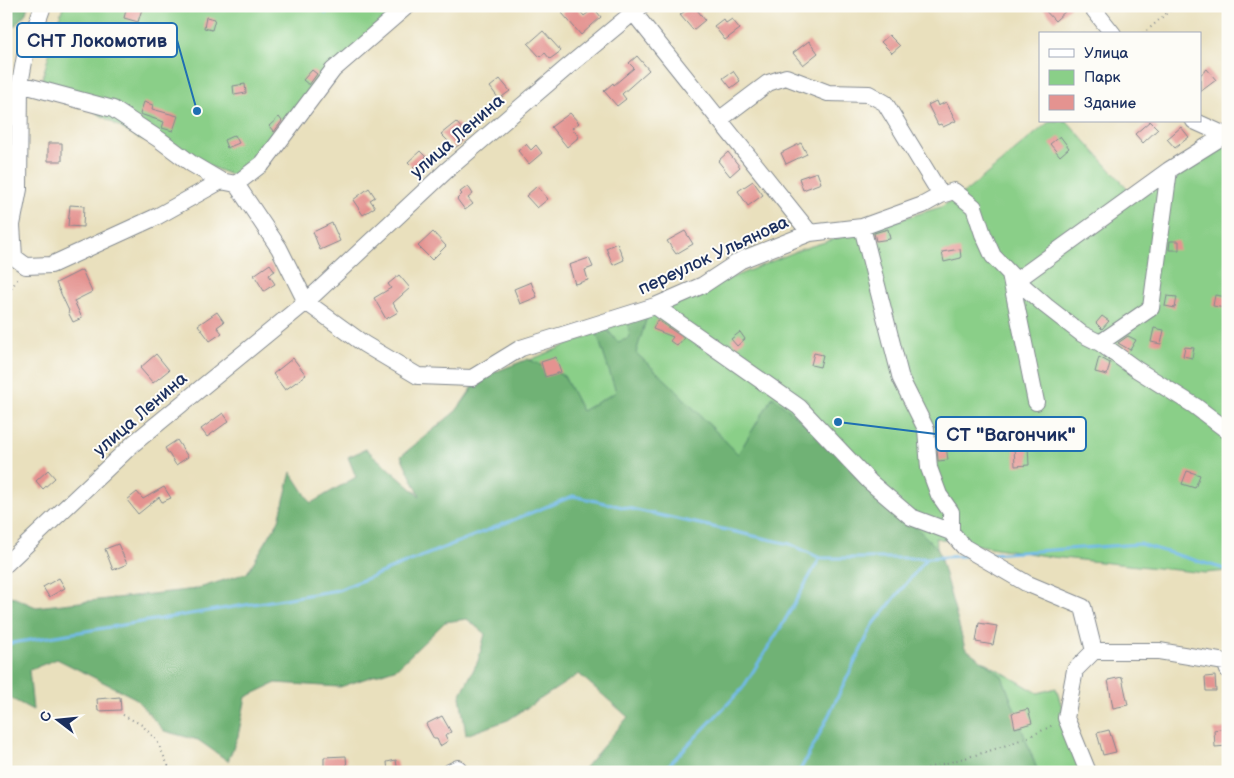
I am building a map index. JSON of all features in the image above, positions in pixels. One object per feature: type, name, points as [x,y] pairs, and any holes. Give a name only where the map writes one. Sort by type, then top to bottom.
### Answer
[{"type":"street","points":[[43,6],[24,56],[20,84],[19,188],[12,225],[14,258],[26,266],[51,265],[228,183],[263,163],[333,70],[407,6]]},
{"type":"street","points":[[1091,6],[1111,32]]},
{"type":"street","name":"переулок Ульянова","points":[[306,302],[364,344],[418,376],[472,378],[521,348],[655,306],[703,285],[741,260],[810,233],[763,172],[719,120],[637,8]]},
{"type":"street","name":"улица Ленина","points":[[6,564],[134,443],[306,302],[446,171],[637,8]]},
{"type":"street","points":[[719,120],[768,83],[786,78],[828,93],[868,94],[885,103],[941,195]]},
{"type":"street","points":[[20,84],[113,109],[192,164],[228,183],[279,248],[306,302]]},
{"type":"street","points":[[1196,122],[1226,134]]},
{"type":"street","points":[[1014,277],[1169,170],[1226,134]]},
{"type":"street","points":[[1100,343],[1151,308],[1169,170]]},
{"type":"street","points":[[810,233],[862,227],[954,191],[974,207],[993,256],[1046,306],[1082,334],[1100,343],[1136,369],[1195,406],[1228,431]]},
{"type":"street","points":[[862,227],[901,379],[926,429],[929,468],[939,495],[951,512],[951,532]]},
{"type":"street","points":[[1014,277],[1036,402]]},
{"type":"street","points":[[655,306],[799,407],[870,482],[911,517],[951,532],[964,547],[1026,583],[1083,607],[1094,650]]},
{"type":"street","points":[[1088,772],[1066,718],[1075,670],[1094,650],[1159,651],[1225,662],[1228,670]]},
{"type":"path","points":[[1145,32],[1175,6]]},
{"type":"path","points":[[6,297],[26,266]]},
{"type":"path","points":[[123,715],[142,725],[157,741],[172,772]]},
{"type":"path","points":[[913,772],[975,756],[1039,733],[1066,718]]},
{"type":"green space","points":[[6,6],[28,6],[26,13],[6,36]]},
{"type":"green space","points":[[63,6],[402,6],[282,134],[234,176],[136,137],[42,79]]},
{"type":"green space","points":[[1049,122],[1068,122],[1137,199],[1228,140],[1228,571],[1205,573],[1052,557],[935,538],[962,649],[1038,693],[1056,688],[1082,772],[777,772],[422,462],[476,382],[802,249],[941,207],[969,189]]},
{"type":"green space","points":[[650,307],[636,353],[669,383],[738,454],[773,396],[870,482],[938,549],[965,648],[1002,676],[1038,772],[581,772],[628,717],[579,674],[508,720],[466,735],[460,696],[478,661],[485,634],[467,619],[445,622],[397,668],[340,687],[276,683],[246,697],[238,736],[228,761],[198,740],[164,731],[135,698],[57,659],[29,670],[33,710],[6,696],[6,594],[36,607],[196,589],[247,573],[279,520],[291,472],[311,503],[356,477],[348,457],[366,449],[420,496],[401,456],[456,411],[474,387],[495,372],[528,359],[564,376],[582,411],[616,392],[595,328],[604,326],[618,342],[630,338],[627,317]]},
{"type":"building","points":[[127,6],[142,9],[138,22],[124,18]]},
{"type":"building","points":[[570,6],[576,6],[584,16],[594,8],[601,17],[581,35],[562,13]]},
{"type":"building","points":[[691,6],[694,6],[705,20],[693,30],[680,15]]},
{"type":"building","points":[[1041,6],[1071,6],[1055,21]]},
{"type":"building","points":[[206,17],[215,19],[212,30],[204,28]]},
{"type":"building","points":[[723,19],[726,23],[732,19],[740,29],[725,40],[714,26]]},
{"type":"building","points":[[543,31],[561,51],[550,59],[545,53],[540,57],[528,44]]},
{"type":"building","points":[[889,35],[900,46],[892,53],[881,42]]},
{"type":"building","points":[[809,41],[818,53],[803,65],[793,53]]},
{"type":"building","points":[[637,56],[649,70],[622,94],[626,99],[617,106],[604,91],[634,68],[629,63]]},
{"type":"building","points":[[1207,69],[1216,80],[1202,90],[1202,73]]},
{"type":"building","points":[[312,70],[317,74],[309,85],[303,80]]},
{"type":"building","points":[[733,71],[740,81],[731,88],[723,78]]},
{"type":"building","points":[[500,79],[510,91],[499,99],[490,87]]},
{"type":"building","points":[[245,84],[246,93],[234,95],[233,86]]},
{"type":"building","points":[[936,101],[938,106],[946,102],[956,121],[943,127],[941,124],[938,125],[928,105]]},
{"type":"building","points":[[144,102],[153,105],[152,109],[178,116],[173,131],[162,128],[164,122],[140,114]]},
{"type":"building","points":[[570,113],[579,123],[572,128],[579,137],[567,147],[551,127]]},
{"type":"building","points":[[279,117],[282,121],[274,132],[269,126]]},
{"type":"building","points":[[456,122],[463,130],[458,134],[464,141],[455,148],[441,134]]},
{"type":"building","points":[[1149,122],[1158,129],[1143,143],[1135,134]]},
{"type":"building","points":[[1181,127],[1189,137],[1175,148],[1167,139]]},
{"type":"building","points":[[235,135],[239,143],[227,148],[224,140]]},
{"type":"building","points":[[1060,136],[1069,148],[1060,156],[1050,144]]},
{"type":"building","points":[[48,143],[62,143],[62,161],[48,161]]},
{"type":"building","points":[[801,143],[807,154],[786,164],[781,153]]},
{"type":"building","points":[[526,144],[531,150],[536,145],[542,153],[529,164],[518,151]]},
{"type":"building","points":[[420,151],[428,159],[416,170],[408,162]]},
{"type":"building","points":[[728,152],[740,167],[730,176],[718,161]]},
{"type":"building","points":[[817,172],[821,183],[803,190],[799,178]]},
{"type":"building","points":[[753,181],[763,195],[748,206],[738,191]]},
{"type":"building","points":[[468,186],[473,194],[468,198],[473,204],[465,210],[457,199],[462,194],[460,192]]},
{"type":"building","points":[[537,186],[548,199],[537,208],[526,196]]},
{"type":"building","points":[[369,188],[375,197],[370,200],[375,207],[363,215],[353,200]]},
{"type":"building","points":[[70,205],[84,206],[83,227],[68,226]]},
{"type":"building","points":[[332,223],[340,241],[320,250],[313,232]]},
{"type":"building","points":[[888,229],[890,239],[876,241],[874,233]]},
{"type":"building","points":[[685,231],[693,244],[676,254],[667,241]]},
{"type":"building","points":[[433,232],[446,246],[432,260],[418,246]]},
{"type":"building","points":[[1170,241],[1179,241],[1179,250],[1169,250]]},
{"type":"building","points":[[617,243],[624,260],[613,265],[606,248]]},
{"type":"building","points":[[960,249],[961,258],[944,262],[942,252]]},
{"type":"building","points":[[589,258],[593,267],[585,270],[588,280],[575,284],[569,265]]},
{"type":"building","points":[[270,264],[275,271],[269,275],[275,284],[264,291],[254,275]]},
{"type":"building","points":[[82,270],[92,292],[74,301],[82,318],[73,322],[56,283]]},
{"type":"building","points":[[399,275],[410,288],[393,303],[398,312],[386,319],[374,298],[391,288],[388,284]]},
{"type":"building","points":[[531,282],[537,297],[520,304],[514,289]]},
{"type":"building","points":[[1215,295],[1227,297],[1225,308],[1213,306]]},
{"type":"building","points":[[1167,296],[1177,297],[1175,308],[1165,306]]},
{"type":"building","points":[[217,312],[224,322],[217,327],[222,333],[210,341],[198,325]]},
{"type":"building","points":[[1102,316],[1109,321],[1102,329],[1096,323]]},
{"type":"building","points":[[657,320],[684,338],[677,346],[670,341],[673,337],[653,329]]},
{"type":"building","points":[[1154,328],[1164,330],[1161,344],[1151,342]]},
{"type":"building","points":[[740,332],[745,339],[737,346],[731,339]]},
{"type":"building","points":[[1128,336],[1136,340],[1130,350],[1118,343]]},
{"type":"building","points":[[1185,347],[1194,348],[1192,358],[1183,356]]},
{"type":"building","points":[[814,353],[823,355],[820,367],[811,365]]},
{"type":"building","points":[[156,354],[169,370],[153,383],[140,368]]},
{"type":"building","points":[[556,357],[561,372],[545,377],[541,362]]},
{"type":"building","points":[[1099,357],[1110,363],[1107,375],[1095,372]]},
{"type":"building","points":[[293,358],[306,375],[285,390],[273,374]]},
{"type":"building","points":[[223,413],[229,421],[207,437],[201,429]]},
{"type":"building","points":[[177,440],[188,457],[176,465],[165,448]]},
{"type":"building","points":[[1028,445],[1029,465],[1015,466],[1014,446]]},
{"type":"building","points":[[946,446],[948,460],[938,461],[937,447]]},
{"type":"building","points":[[48,470],[55,478],[43,489],[36,481]]},
{"type":"building","points":[[1187,471],[1200,475],[1195,488],[1182,484]]},
{"type":"building","points":[[164,487],[171,498],[162,502],[159,497],[138,514],[127,500],[137,492],[143,499]]},
{"type":"building","points":[[118,544],[127,564],[113,570],[105,549]]},
{"type":"building","points":[[59,578],[65,588],[49,597],[43,587]]},
{"type":"building","points":[[979,623],[997,626],[993,645],[976,642]]},
{"type":"building","points":[[1215,676],[1216,691],[1206,691],[1205,677]]},
{"type":"building","points":[[1122,677],[1128,705],[1113,708],[1108,680]]},
{"type":"building","points":[[120,697],[121,710],[98,711],[97,699]]},
{"type":"building","points":[[1028,709],[1032,723],[1015,728],[1012,713]]},
{"type":"building","points":[[442,716],[451,732],[445,735],[448,741],[440,746],[426,724]]},
{"type":"building","points":[[1226,728],[1227,746],[1215,747],[1214,730]]},
{"type":"building","points":[[1109,730],[1116,752],[1103,755],[1097,733]]},
{"type":"building","points":[[346,756],[347,770],[324,772],[324,757]]},
{"type":"building","points":[[396,760],[398,772],[388,772],[387,762]]},
{"type":"waterway","points":[[325,6],[326,13]]},
{"type":"waterway","points":[[6,644],[338,590],[573,496],[790,544],[820,558],[965,556]]},
{"type":"waterway","points":[[989,554],[1140,544],[1228,570]]},
{"type":"waterway","points":[[662,772],[742,689],[781,627],[820,558]]},
{"type":"waterway","points":[[799,772],[873,625],[926,559]]},
{"type":"place","name":"СНТ Локомотив","points":[[197,111]]},
{"type":"place","name":"СТ \"Вагончик\"","points":[[838,422]]}]
